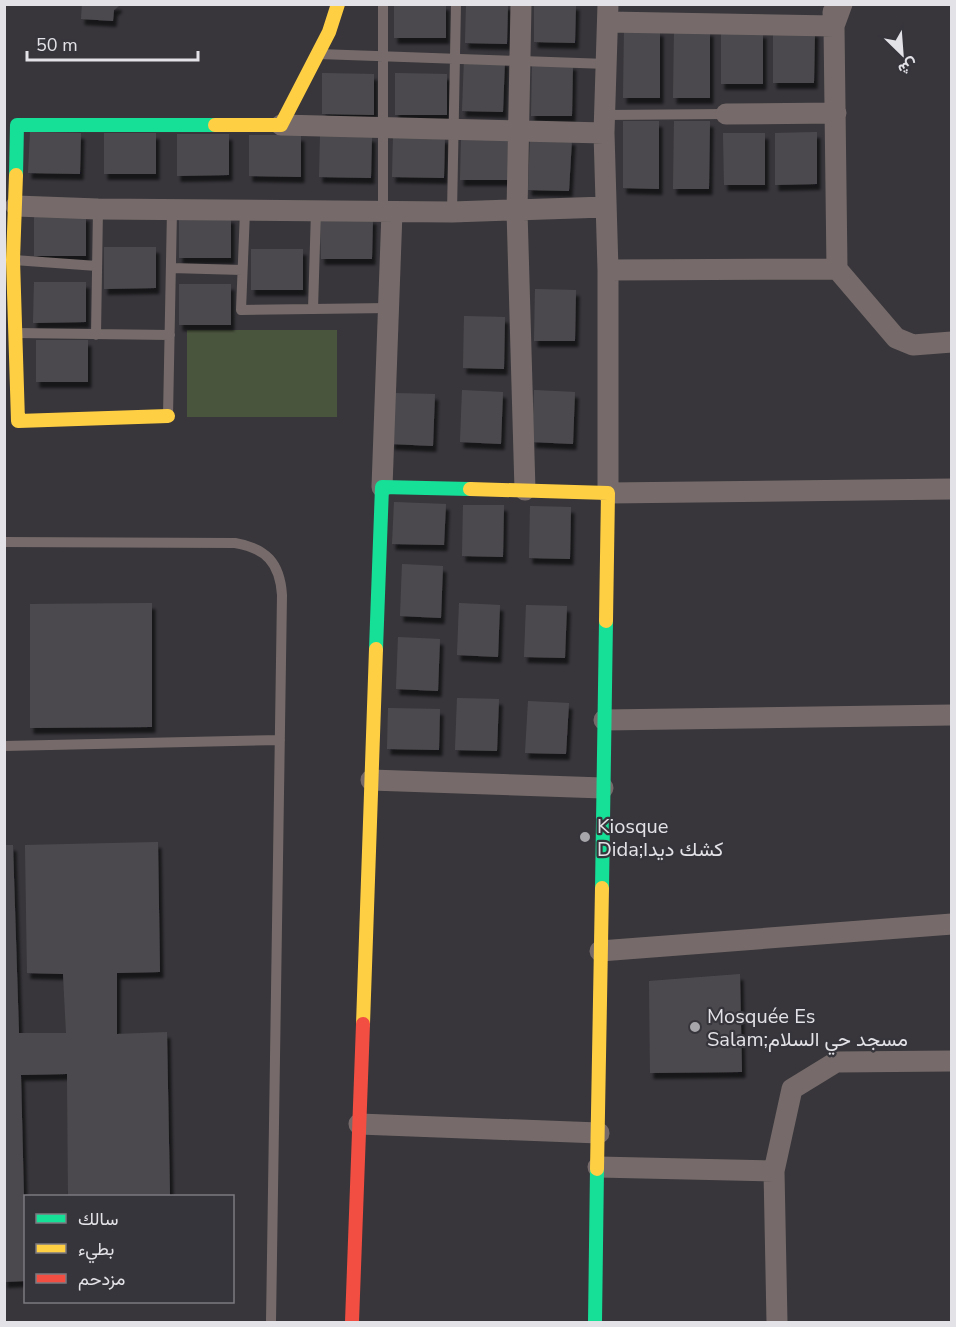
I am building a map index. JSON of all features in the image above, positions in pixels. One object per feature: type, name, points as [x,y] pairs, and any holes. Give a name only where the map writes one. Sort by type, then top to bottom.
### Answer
[{"type":"street","points":[[281,125],[329,32],[338,4]]},
{"type":"street","points":[[521,4],[518,212],[525,490]]},
{"type":"street","points":[[833,4],[837,269],[896,338],[913,345],[951,342]]},
{"type":"street","points":[[834,26],[842,4]]},
{"type":"street","points":[[595,1323],[608,493],[608,270],[605,124],[608,13],[773,14],[834,26]]},
{"type":"street","points":[[726,114],[836,113]]},
{"type":"street","points":[[168,416],[18,422],[14,260],[17,125],[281,125],[518,129],[605,124]]},
{"type":"street","points":[[16,206],[388,212],[518,212],[605,207]]},
{"type":"street","points":[[352,1323],[388,308],[388,212]]},
{"type":"street","points":[[608,270],[837,269]]},
{"type":"street","points":[[382,487],[608,493],[951,489]]},
{"type":"street","points":[[604,720],[951,715]]},
{"type":"street","points":[[371,780],[603,788]]},
{"type":"street","points":[[600,951],[951,924]]},
{"type":"street","points":[[777,1323],[774,1171],[792,1089],[836,1062],[951,1061]]},
{"type":"street","points":[[359,1124],[598,1133]]},
{"type":"street","points":[[598,1167],[774,1171]]},
{"type":"lane","points":[[383,4],[383,126],[388,212]]},
{"type":"lane","points":[[452,212],[456,4]]},
{"type":"lane","points":[[318,54],[607,64]]},
{"type":"lane","points":[[605,124],[726,114]]},
{"type":"lane","points":[[96,334],[98,209]]},
{"type":"lane","points":[[168,416],[172,210]]},
{"type":"lane","points":[[244,211],[241,310],[388,308]]},
{"type":"lane","points":[[314,309],[316,211]]},
{"type":"lane","points":[[14,260],[97,267]]},
{"type":"lane","points":[[171,268],[242,270]]},
{"type":"lane","points":[[15,333],[170,335]]},
{"type":"lane","points":[[4,542],[235,543],[261,550],[271,559],[281,581],[271,1323]]},
{"type":"lane","points":[[4,746],[280,740]]},
{"type":"green space","points":[[187,330],[337,330],[337,417],[187,417]]},
{"type":"building","points":[[82,4],[117,4],[119,6],[114,10],[113,21],[81,19]]},
{"type":"building","points":[[394,4],[446,4],[446,38],[394,38]]},
{"type":"building","points":[[466,4],[508,4],[507,44],[465,43]]},
{"type":"building","points":[[534,4],[576,4],[575,43],[534,42]]},
{"type":"building","points":[[624,30],[660,30],[660,98],[623,98]]},
{"type":"building","points":[[710,30],[710,98],[673,98],[674,31]]},
{"type":"building","points":[[773,31],[815,31],[814,83],[773,83]]},
{"type":"building","points":[[721,32],[763,32],[763,84],[721,84]]},
{"type":"building","points":[[464,59],[505,60],[503,112],[462,111]]},
{"type":"building","points":[[532,64],[573,64],[572,116],[531,116]]},
{"type":"building","points":[[322,73],[374,74],[374,115],[322,114]]},
{"type":"building","points":[[395,73],[447,74],[447,115],[395,115]]},
{"type":"building","points":[[623,121],[659,121],[659,189],[623,188]]},
{"type":"building","points":[[674,121],[710,121],[709,189],[673,189]]},
{"type":"building","points":[[30,132],[81,133],[80,174],[28,173]]},
{"type":"building","points":[[817,132],[817,184],[775,185],[775,133]]},
{"type":"building","points":[[104,133],[156,133],[156,174],[104,174]]},
{"type":"building","points":[[723,133],[765,133],[765,185],[724,185]]},
{"type":"building","points":[[177,134],[229,134],[229,175],[177,176]]},
{"type":"building","points":[[249,135],[301,135],[301,177],[249,176]]},
{"type":"building","points":[[320,136],[372,136],[371,178],[319,177]]},
{"type":"building","points":[[393,136],[445,137],[444,178],[392,177]]},
{"type":"building","points":[[530,138],[572,139],[569,191],[528,190]]},
{"type":"building","points":[[461,139],[513,139],[513,180],[460,180]]},
{"type":"building","points":[[34,215],[86,215],[86,256],[34,256]]},
{"type":"building","points":[[179,217],[231,217],[231,258],[179,258]]},
{"type":"building","points":[[320,218],[373,218],[372,259],[321,259]]},
{"type":"building","points":[[104,247],[156,247],[156,288],[104,289]]},
{"type":"building","points":[[251,249],[303,249],[303,290],[251,290]]},
{"type":"building","points":[[34,282],[86,282],[86,322],[33,323]]},
{"type":"building","points":[[179,284],[231,284],[231,325],[179,325]]},
{"type":"building","points":[[535,289],[576,290],[575,341],[534,341]]},
{"type":"building","points":[[464,316],[505,317],[504,369],[463,368]]},
{"type":"building","points":[[36,340],[88,340],[88,382],[36,382]]},
{"type":"building","points":[[462,390],[503,392],[501,444],[460,442]]},
{"type":"building","points":[[534,390],[575,392],[573,444],[532,442]]},
{"type":"building","points":[[393,393],[435,394],[433,446],[391,444]]},
{"type":"building","points":[[394,502],[446,504],[444,545],[392,544]]},
{"type":"building","points":[[463,505],[504,505],[503,557],[462,556]]},
{"type":"building","points":[[530,506],[571,507],[570,559],[529,558]]},
{"type":"building","points":[[402,564],[443,566],[441,618],[400,616]]},
{"type":"building","points":[[152,603],[152,727],[30,728],[30,604]]},
{"type":"building","points":[[459,603],[500,605],[498,657],[457,655]]},
{"type":"building","points":[[526,605],[567,606],[565,658],[524,657]]},
{"type":"building","points":[[398,637],[440,639],[438,691],[396,689]]},
{"type":"building","points":[[457,698],[499,699],[497,751],[455,750]]},
{"type":"building","points":[[528,701],[569,703],[566,754],[525,753]]},
{"type":"building","points":[[388,708],[440,709],[439,750],[387,749]]},
{"type":"building","points":[[158,842],[160,972],[117,973],[117,1034],[167,1032],[170,1195],[68,1195],[67,1074],[21,1075],[24,1281],[4,1282],[4,845],[13,845],[19,1033],[66,1033],[63,974],[27,973],[25,845]]},
{"type":"building","name":"Mosquée Es Salam;مسجد حي السلام","points":[[740,974],[742,1072],[650,1073],[649,981]]},
{"type":"traffic: fast","points":[[16,175],[17,125],[215,125]]},
{"type":"traffic: fast","points":[[376,649],[382,487],[470,489]]},
{"type":"traffic: fast","points":[[602,888],[606,621]]},
{"type":"traffic: fast","points":[[595,1322],[597,1169]]},
{"type":"traffic: slow","points":[[215,125],[281,125],[329,32],[338,4]]},
{"type":"traffic: slow","points":[[16,175],[13,260],[18,421],[168,416]]},
{"type":"traffic: slow","points":[[470,489],[608,493],[606,621]]},
{"type":"traffic: slow","points":[[363,1024],[376,649]]},
{"type":"traffic: slow","points":[[597,1169],[602,888]]},
{"type":"traffic: jam","points":[[352,1322],[363,1024]]},
{"type":"place","name":"Kiosque Dida;كشك ديدا","points":[[585,837]]},
{"type":"place","name":"Mosquée Es Salam;مسجد حي السلام","points":[[695,1027]]}]
